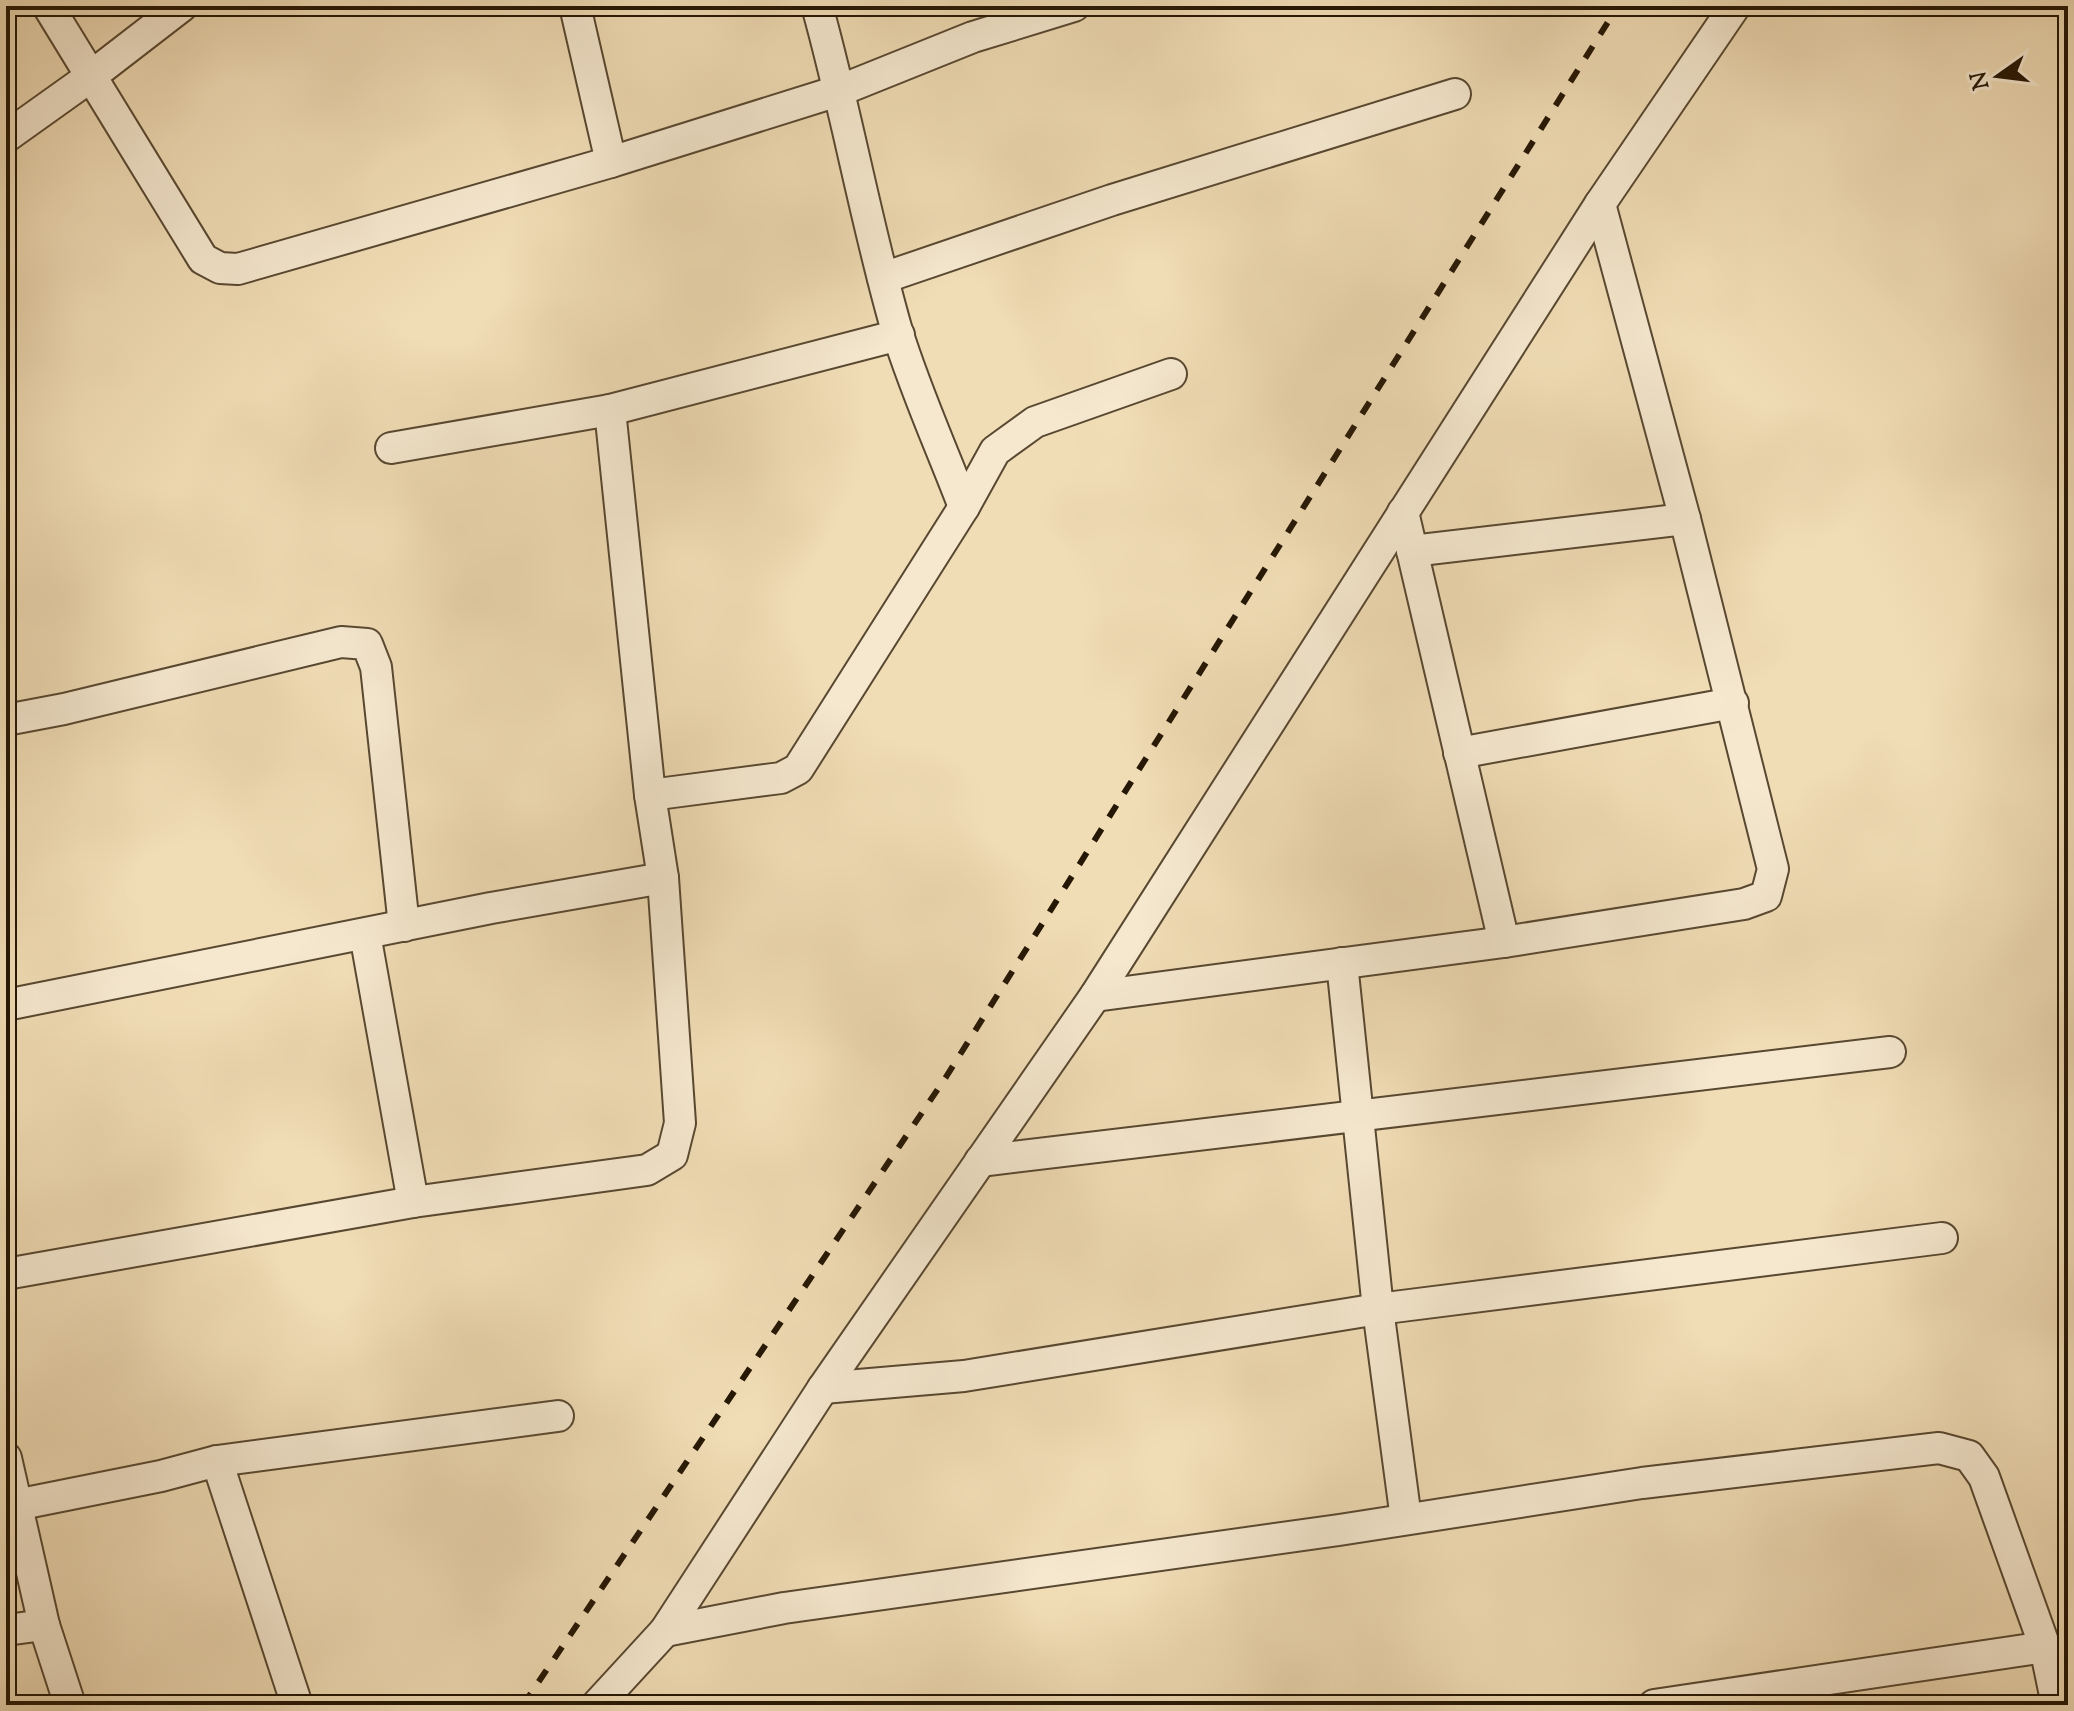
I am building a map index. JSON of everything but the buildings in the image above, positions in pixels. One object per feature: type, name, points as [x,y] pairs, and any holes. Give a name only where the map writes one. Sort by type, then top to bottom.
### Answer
[{"type":"street","points":[[48,6],[203,259],[220,268],[238,269],[611,162],[841,90],[973,37],[1074,6]]},
{"type":"street","points":[[6,137],[182,6]]},
{"type":"street","points":[[575,6],[611,162]]},
{"type":"street","points":[[817,6],[841,90],[883,278],[899,335],[964,507]]},
{"type":"street","points":[[597,1705],[665,1631],[823,1388],[1095,996],[1600,204],[1735,6]]},
{"type":"street","points":[[883,278],[1112,200],[1455,94]]},
{"type":"street","points":[[1095,996],[1504,942],[1744,904],[1766,896],[1773,869],[1733,703],[1600,204]]},
{"type":"street","points":[[391,448],[610,410],[899,335]]},
{"type":"street","points":[[650,795],[781,778],[798,769],[964,507],[995,451],[1035,422],[1171,374]]},
{"type":"street","points":[[6,1274],[413,1202],[647,1170],[672,1155],[680,1123],[663,878],[650,795],[610,410]]},
{"type":"street","points":[[1403,512],[1504,942]]},
{"type":"street","points":[[1412,551],[1685,519]]},
{"type":"street","points":[[6,720],[64,709],[341,642],[367,644],[376,667],[404,926]]},
{"type":"street","points":[[1459,753],[1733,703]]},
{"type":"street","points":[[6,1005],[250,955],[663,878]]},
{"type":"street","points":[[365,934],[413,1202]]},
{"type":"street","points":[[1342,963],[1378,1309],[1406,1519]]},
{"type":"street","points":[[980,1161],[1890,1052]]},
{"type":"street","points":[[823,1388],[964,1376],[1378,1309],[1942,1238]]},
{"type":"street","points":[[16,1505],[161,1476],[217,1461],[558,1416]]},
{"type":"street","points":[[665,1631],[784,1608],[1642,1483],[1939,1448],[1969,1456],[1984,1477],[2045,1647],[2057,1705]]},
{"type":"street","points":[[6,1458],[44,1625],[70,1705]]},
{"type":"street","points":[[217,1461],[297,1705]]},
{"type":"street","points":[[6,1630],[44,1625]]},
{"type":"street","points":[[1654,1705],[1802,1695],[2045,1647]]},
{"type":"railway","points":[[523,1705],[946,1077],[1618,6]]}]
